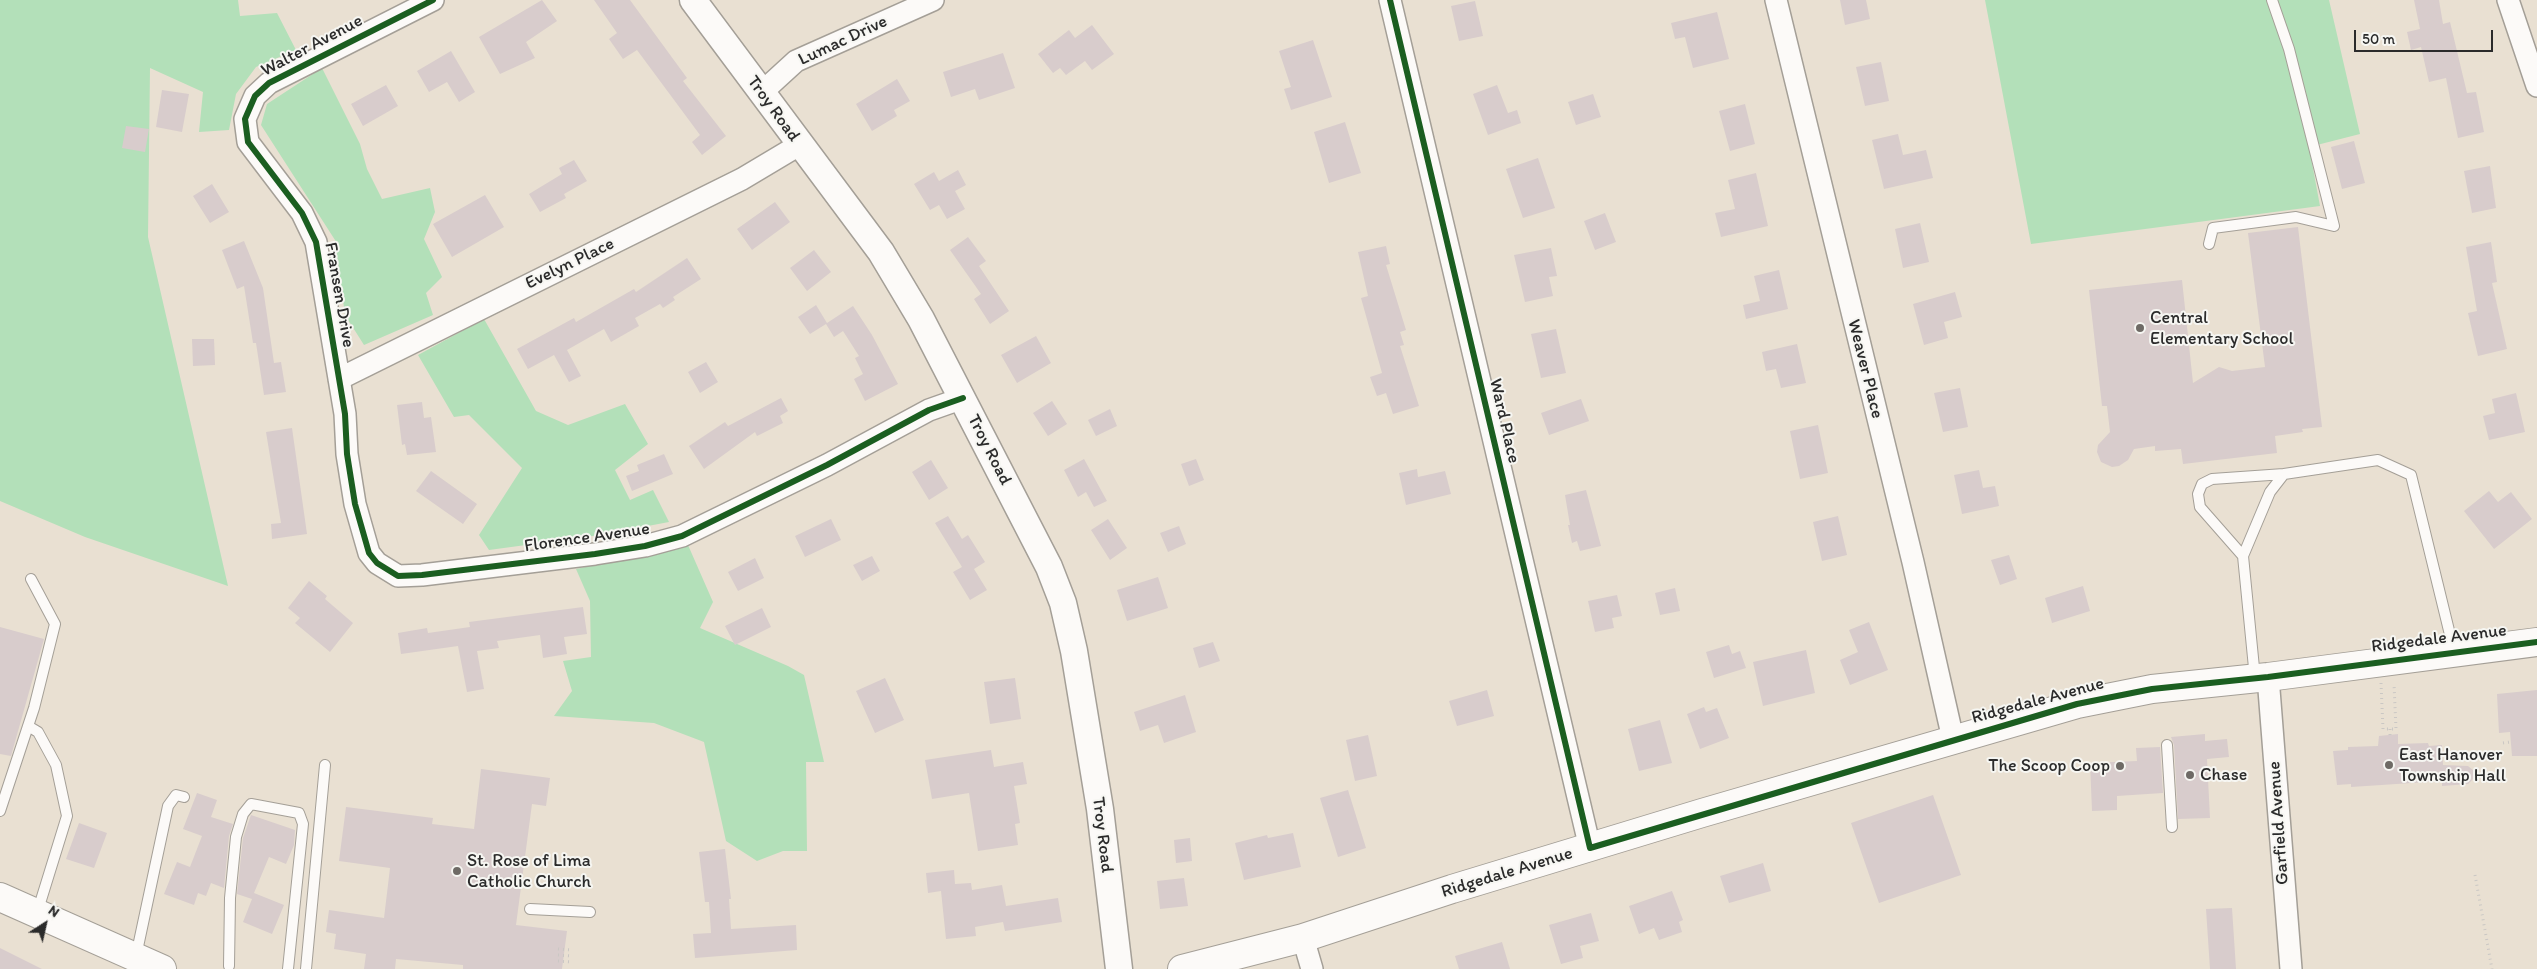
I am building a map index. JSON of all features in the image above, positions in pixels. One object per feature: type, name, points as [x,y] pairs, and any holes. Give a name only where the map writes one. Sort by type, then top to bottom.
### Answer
[{"type":"main road","name":"Ridgedale Avenue","points":[[1182,969],[1303,938],[1452,889],[1953,739],[2085,702],[2152,689],[2537,642]]},
{"type":"main road","points":[[0,897],[162,969]]},
{"type":"street","name":"Walter Avenue","points":[[260,91],[285,74],[433,0]]},
{"type":"street","name":"Troy Road","points":[[693,0],[881,252],[921,319],[963,398],[1048,567],[1063,602],[1070,632],[1100,809],[1119,969]]},
{"type":"street","name":"Lumac Drive","points":[[761,93],[796,61],[934,0]]},
{"type":"street","name":"Ward Place","points":[[1390,0],[1590,848]]},
{"type":"street","name":"Weaver Place","points":[[1776,0],[1913,562],[1953,739]]},
{"type":"street","points":[[2508,0],[2537,86]]},
{"type":"street","name":"Fransen Drive","points":[[260,91],[249,107],[245,119],[245,132],[248,142],[309,224],[316,242],[339,380]]},
{"type":"street","name":"Evelyn Place","points":[[339,380],[742,179],[800,145]]},
{"type":"street","name":"Florence Avenue","points":[[339,380],[355,504],[369,553],[377,563],[398,576],[422,576],[595,554],[645,546],[682,536],[827,465],[929,410],[963,398]]},
{"type":"street","name":"Garfield Avenue","points":[[2262,677],[2290,969]]},
{"type":"street","points":[[1303,938],[1312,969]]},
{"type":"lane","points":[[2209,244],[2213,228],[2296,217],[2334,226],[2289,49],[2272,0]]},
{"type":"lane","points":[[2243,556],[2200,507],[2198,494],[2202,484],[2212,479],[2284,474],[2378,460],[2411,474],[2454,652]]},
{"type":"lane","points":[[2262,677],[2243,556],[2270,492],[2284,474]]},
{"type":"lane","points":[[0,811],[28,726],[55,624],[31,579]]},
{"type":"lane","points":[[28,726],[38,732],[56,764],[68,816],[36,914]]},
{"type":"lane","points":[[2167,745],[2172,827]]},
{"type":"lane","points":[[306,969],[325,765]]},
{"type":"lane","points":[[136,957],[168,806],[176,795],[184,797]]},
{"type":"lane","points":[[231,968],[230,898],[236,837],[243,814],[251,804],[298,813],[302,824],[288,969]]},
{"type":"lane","points":[[530,909],[590,912]]},
{"type":"path","points":[[2381,682],[2383,729],[2396,729],[2394,681]]},
{"type":"path","points":[[2390,729],[2390,735]]},
{"type":"path","points":[[2503,743],[2510,742]]},
{"type":"path","points":[[2475,875],[2492,969]]},
{"type":"path","points":[[558,949],[572,950]]},
{"type":"path","points":[[558,955],[571,956]]},
{"type":"path","points":[[558,961],[571,962]]},
{"type":"green space","points":[[0,0],[238,0],[240,16],[277,13],[296,50],[256,67],[236,94],[229,130],[199,132],[203,92],[150,68],[148,237],[228,586],[85,537],[0,501]]},
{"type":"green space","points":[[1985,0],[2329,0],[2360,134],[2309,147],[2320,206],[2031,244]]},
{"type":"green space","points":[[322,68],[360,144],[367,169],[382,199],[430,188],[435,212],[424,239],[442,277],[426,293],[433,315],[364,345],[345,315],[335,240],[261,125],[267,104]]},
{"type":"green space","points":[[484,319],[536,411],[568,425],[625,404],[648,444],[615,470],[630,500],[653,490],[669,522],[600,535],[489,550],[479,535],[522,468],[469,415],[454,417],[418,355]]},
{"type":"green space","points":[[688,545],[713,602],[700,628],[788,666],[804,675],[824,762],[806,762],[807,851],[783,851],[757,861],[726,841],[704,742],[654,723],[554,716],[572,691],[563,661],[591,657],[590,601],[576,569]]},
{"type":"building","points":[[542,0],[557,21],[526,42],[535,58],[500,74],[479,37]]},
{"type":"building","points":[[594,0],[630,0],[687,78],[683,81],[726,136],[702,155],[692,142],[700,135],[637,50],[623,59],[609,39],[617,33]]},
{"type":"building","points":[[1840,0],[1866,0],[1870,19],[1845,25]]},
{"type":"building","points":[[2414,0],[2439,0],[2443,24],[2450,22],[2467,93],[2476,92],[2484,132],[2458,138],[2446,78],[2429,82],[2421,47],[2411,50],[2407,32],[2420,29]]},
{"type":"building","points":[[1475,1],[1483,36],[1459,41],[1451,6]]},
{"type":"building","points":[[1717,12],[1729,59],[1693,68],[1685,37],[1675,39],[1671,23]]},
{"type":"building","points":[[1092,25],[1114,54],[1092,70],[1085,61],[1066,75],[1060,68],[1053,73],[1038,54],[1069,30],[1075,38]]},
{"type":"building","points":[[1313,40],[1332,97],[1291,110],[1284,89],[1291,87],[1279,51]]},
{"type":"building","points":[[451,51],[475,92],[459,102],[447,82],[429,92],[417,71]]},
{"type":"building","points":[[1003,53],[1015,88],[979,100],[975,89],[951,97],[943,72]]},
{"type":"building","points":[[1881,62],[1889,101],[1865,106],[1856,67]]},
{"type":"building","points":[[897,79],[910,101],[894,110],[897,116],[872,131],[856,104]]},
{"type":"building","points":[[386,85],[398,106],[363,126],[351,104]]},
{"type":"building","points":[[1497,85],[1508,113],[1517,110],[1521,123],[1488,135],[1473,94]]},
{"type":"building","points":[[162,90],[189,94],[182,132],[156,127]]},
{"type":"building","points":[[1593,94],[1601,117],[1576,125],[1568,102]]},
{"type":"building","points":[[1745,104],[1755,144],[1730,151],[1719,111]]},
{"type":"building","points":[[1345,122],[1361,173],[1329,183],[1314,132]]},
{"type":"building","points":[[126,126],[149,129],[145,152],[122,148]]},
{"type":"building","points":[[1898,134],[1903,155],[1926,150],[1933,178],[1884,189],[1872,140]]},
{"type":"building","points":[[2354,141],[2365,183],[2342,189],[2331,147]]},
{"type":"building","points":[[1538,158],[1555,208],[1523,218],[1506,169]]},
{"type":"building","points":[[574,160],[587,181],[564,194],[566,198],[540,212],[529,194],[562,174],[559,168]]},
{"type":"building","points":[[2490,166],[2496,208],[2472,213],[2464,171]]},
{"type":"building","points":[[958,170],[966,185],[955,191],[965,209],[947,219],[939,205],[930,210],[914,184],[934,172],[939,181]]},
{"type":"building","points":[[1756,173],[1768,226],[1721,237],[1715,213],[1735,209],[1728,180]]},
{"type":"building","points":[[212,184],[229,212],[210,223],[193,196]]},
{"type":"building","points":[[485,195],[504,227],[452,257],[433,224]]},
{"type":"building","points":[[775,202],[790,222],[752,250],[737,229]]},
{"type":"building","points":[[1605,213],[1616,242],[1595,250],[1584,221]]},
{"type":"building","points":[[1920,223],[1929,262],[1903,268],[1895,229]]},
{"type":"building","name":"Central Elementary School","points":[[2298,227],[2322,427],[2302,429],[2303,432],[2275,436],[2277,453],[2183,464],[2181,449],[2155,451],[2155,446],[2134,449],[2128,460],[2119,466],[2112,467],[2101,462],[2097,452],[2098,445],[2110,432],[2107,406],[2102,406],[2089,290],[2182,280],[2193,383],[2219,367],[2232,371],[2265,367],[2248,233]]},
{"type":"building","points":[[968,237],[986,261],[979,266],[1009,311],[990,324],[974,299],[981,294],[950,250]]},
{"type":"building","points":[[244,241],[263,288],[274,363],[281,362],[286,392],[264,395],[256,343],[253,343],[244,286],[237,289],[222,250]]},
{"type":"building","points":[[2491,242],[2497,282],[2492,283],[2507,349],[2478,356],[2468,313],[2477,311],[2466,247]]},
{"type":"building","points":[[1386,246],[1390,264],[1386,265],[1406,330],[1400,332],[1404,345],[1400,346],[1419,406],[1393,414],[1386,393],[1377,396],[1370,377],[1382,373],[1361,298],[1368,296],[1358,252]]},
{"type":"building","points":[[1551,248],[1557,276],[1549,277],[1553,296],[1525,302],[1514,255]]},
{"type":"building","points":[[814,250],[831,272],[807,291],[790,268]]},
{"type":"building","points":[[687,258],[701,279],[673,297],[675,300],[663,308],[660,304],[635,318],[639,326],[611,342],[604,329],[567,350],[581,376],[569,382],[554,355],[528,369],[517,349],[574,318],[576,322],[634,289],[636,292]]},
{"type":"building","points":[[1779,270],[1788,309],[1746,319],[1743,305],[1760,301],[1754,276]]},
{"type":"building","points":[[1955,292],[1962,317],[1944,322],[1948,338],[1924,345],[1913,304]]},
{"type":"building","points":[[816,305],[827,323],[853,306],[872,335],[898,384],[865,401],[854,379],[863,374],[855,358],[859,356],[843,331],[834,337],[826,324],[810,334],[798,317]]},
{"type":"building","points":[[1556,329],[1566,373],[1541,378],[1531,334]]},
{"type":"building","points":[[1036,336],[1051,363],[1017,383],[1001,355]]},
{"type":"building","points":[[192,339],[214,339],[215,365],[193,366]]},
{"type":"building","points":[[1797,344],[1806,383],[1781,388],[1776,369],[1766,371],[1762,352]]},
{"type":"building","points":[[706,362],[718,382],[700,393],[688,372]]},
{"type":"building","points":[[1960,388],[1968,427],[1943,432],[1934,393]]},
{"type":"building","points":[[2516,393],[2525,432],[2489,440],[2483,416],[2495,413],[2492,399]]},
{"type":"building","points":[[781,398],[788,411],[780,416],[783,423],[757,436],[755,432],[704,469],[689,446],[725,422],[728,426]]},
{"type":"building","points":[[1581,399],[1589,421],[1549,435],[1541,413]]},
{"type":"building","points":[[1052,401],[1067,424],[1048,436],[1033,413]]},
{"type":"building","points":[[422,402],[424,418],[431,417],[436,452],[407,455],[405,444],[402,445],[397,405]]},
{"type":"building","points":[[1110,409],[1117,426],[1096,436],[1088,420]]},
{"type":"building","points":[[1818,425],[1828,473],[1800,479],[1790,431]]},
{"type":"building","points":[[292,428],[307,534],[272,539],[271,524],[281,523],[266,432]]},
{"type":"building","points":[[664,454],[673,474],[632,491],[626,476],[639,471],[637,465]]},
{"type":"building","points":[[1084,459],[1107,501],[1094,507],[1086,492],[1078,497],[1064,470]]},
{"type":"building","points":[[1196,459],[1204,480],[1189,486],[1181,464]]},
{"type":"building","points":[[931,460],[948,488],[929,500],[912,472]]},
{"type":"building","points":[[1417,469],[1418,477],[1445,471],[1451,494],[1406,505],[1399,473]]},
{"type":"building","points":[[1979,470],[1983,488],[1995,486],[1999,506],[1962,514],[1954,475]]},
{"type":"building","points":[[431,471],[477,504],[463,524],[416,491]]},
{"type":"building","points":[[1586,490],[1601,546],[1580,551],[1577,541],[1572,543],[1565,495]]},
{"type":"building","points":[[2489,491],[2498,502],[2511,492],[2532,519],[2494,549],[2464,511]]},
{"type":"building","points":[[948,516],[962,539],[968,535],[985,562],[974,569],[987,590],[970,600],[953,572],[962,567],[935,523]]},
{"type":"building","points":[[1838,516],[1847,555],[1822,561],[1813,522]]},
{"type":"building","points":[[831,519],[841,540],[805,557],[795,536]]},
{"type":"building","points":[[1108,519],[1127,548],[1110,560],[1091,530]]},
{"type":"building","points":[[1179,526],[1186,544],[1168,552],[1160,533]]},
{"type":"building","points":[[2009,555],[2017,579],[2000,585],[1991,560]]},
{"type":"building","points":[[872,556],[880,571],[862,581],[853,565]]},
{"type":"building","points":[[755,558],[764,578],[738,591],[728,572]]},
{"type":"building","points":[[1158,577],[1168,608],[1127,621],[1117,590]]},
{"type":"building","points":[[309,581],[327,596],[325,599],[353,623],[330,652],[295,623],[300,618],[288,608]]},
{"type":"building","points":[[2083,586],[2090,611],[2052,623],[2045,598]]},
{"type":"building","points":[[1675,588],[1680,611],[1660,615],[1655,593]]},
{"type":"building","points":[[1617,595],[1622,616],[1612,618],[1614,628],[1595,632],[1588,601]]},
{"type":"building","points":[[583,607],[587,634],[564,637],[567,654],[543,658],[540,635],[497,641],[499,648],[477,651],[484,689],[467,692],[458,646],[401,654],[398,633],[427,628],[428,633],[470,627],[469,622]]},
{"type":"building","points":[[762,608],[771,627],[735,645],[725,626]]},
{"type":"building","points":[[1869,622],[1888,670],[1850,685],[1840,660],[1858,652],[1849,630]]},
{"type":"building","points":[[0,627],[44,639],[11,756],[0,754]]},
{"type":"building","points":[[1213,642],[1220,661],[1199,668],[1193,648]]},
{"type":"building","points":[[1729,645],[1732,654],[1740,651],[1746,668],[1714,678],[1706,652]]},
{"type":"building","points":[[1806,650],[1815,693],[1763,706],[1753,662]]},
{"type":"building","points":[[885,678],[904,720],[875,733],[856,691]]},
{"type":"building","points":[[1015,678],[1021,719],[990,724],[984,682]]},
{"type":"building","points":[[1487,690],[1494,716],[1457,726],[1449,701]]},
{"type":"building","points":[[2537,690],[2537,756],[2512,756],[2510,732],[2499,733],[2497,694]]},
{"type":"building","points":[[1185,695],[1196,732],[1164,743],[1158,725],[1140,731],[1134,712]]},
{"type":"building","points":[[1704,707],[1706,712],[1717,708],[1729,738],[1700,749],[1687,714]]},
{"type":"building","points":[[1660,720],[1672,763],[1639,771],[1628,729]]},
{"type":"building","points":[[2205,734],[2205,741],[2227,739],[2229,757],[2207,759],[2210,818],[2178,819],[2174,745],[2171,737]]},
{"type":"building","name":"East Hanover Township Hall","points":[[2398,734],[2398,744],[2428,743],[2429,746],[2442,745],[2443,765],[2468,766],[2474,771],[2473,779],[2468,784],[2442,786],[2442,781],[2351,787],[2351,784],[2337,785],[2333,751],[2348,750],[2348,747],[2378,746],[2379,736]]},
{"type":"building","points":[[1368,735],[1377,776],[1355,781],[1346,740]]},
{"type":"building","points":[[2160,747],[2163,793],[2117,796],[2117,810],[2092,811],[2090,763],[2137,761],[2136,748]]},
{"type":"building","points":[[991,750],[994,767],[1023,762],[1027,784],[1014,786],[1020,823],[1015,824],[1018,845],[978,851],[969,793],[932,799],[925,760]]},
{"type":"building","name":"St. Rose of Lima Catholic Church","points":[[481,769],[550,778],[546,806],[532,804],[516,925],[567,931],[562,969],[463,969],[463,965],[396,959],[395,969],[364,969],[366,954],[334,949],[336,934],[326,932],[329,910],[384,918],[390,868],[339,861],[346,807],[433,818],[432,824],[474,829]]},
{"type":"building","points":[[1348,790],[1366,848],[1338,857],[1320,798]]},
{"type":"building","points":[[197,793],[217,800],[211,817],[233,824],[229,836],[224,888],[211,883],[206,896],[198,893],[194,905],[164,894],[177,862],[190,867],[202,836],[183,829]]},
{"type":"building","points":[[1933,795],[1961,875],[1879,903],[1851,823]]},
{"type":"building","points":[[251,815],[295,830],[294,845],[286,864],[269,857],[254,893],[284,905],[272,934],[243,922],[252,899],[237,894],[243,838]]},
{"type":"building","points":[[79,823],[107,833],[94,868],[66,859]]},
{"type":"building","points":[[1293,833],[1301,867],[1244,880],[1235,843],[1267,835],[1268,838]]},
{"type":"building","points":[[1190,838],[1192,861],[1176,863],[1174,840]]},
{"type":"building","points":[[725,849],[731,899],[729,899],[731,929],[796,925],[797,950],[695,958],[693,934],[711,933],[709,902],[705,902],[699,852]]},
{"type":"building","points":[[1763,863],[1771,891],[1729,903],[1720,876]]},
{"type":"building","points":[[954,870],[955,884],[971,883],[972,890],[1002,885],[1006,906],[1058,898],[1062,922],[1005,931],[1003,922],[975,927],[976,936],[946,939],[941,891],[928,893],[926,873]]},
{"type":"building","points":[[1184,878],[1188,906],[1160,909],[1157,881]]},
{"type":"building","points":[[1672,891],[1683,920],[1679,922],[1682,932],[1659,940],[1654,928],[1639,934],[1629,906]]},
{"type":"building","points":[[2232,908],[2236,969],[2210,969],[2206,909]]},
{"type":"building","points":[[1591,913],[1599,941],[1580,946],[1583,958],[1561,964],[1549,925]]},
{"type":"building","points":[[1502,942],[1510,969],[1459,969],[1455,956]]},
{"type":"building","points":[[0,948],[42,969],[0,969]]},
{"type":"cycle path","points":[[433,0],[269,83],[255,96],[245,119],[248,142],[302,213],[316,242],[345,414],[347,454],[355,504],[369,553],[377,563],[398,576],[422,575],[595,554],[645,546],[682,536],[827,465],[929,410],[963,398]]},
{"type":"cycle path","points":[[1390,0],[1590,848],[2077,704],[2152,689],[2268,677],[2537,642]]},
{"type":"place","name":"Central Elementary School","points":[[2140,328]]},
{"type":"place","name":"East Hanover Township Hall","points":[[2389,765]]},
{"type":"place","name":"The Scoop Coop","points":[[2120,766]]},
{"type":"place","name":"Chase","points":[[2190,775]]},
{"type":"place","name":"St. Rose of Lima Catholic Church","points":[[457,871]]}]
